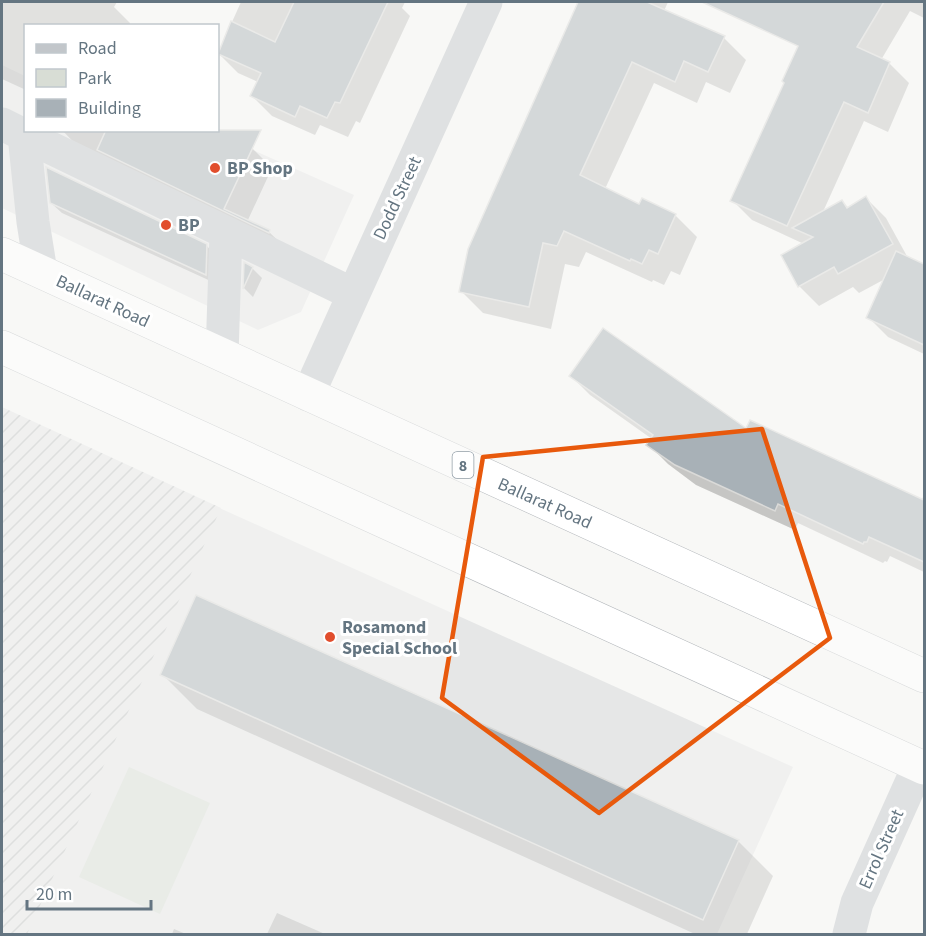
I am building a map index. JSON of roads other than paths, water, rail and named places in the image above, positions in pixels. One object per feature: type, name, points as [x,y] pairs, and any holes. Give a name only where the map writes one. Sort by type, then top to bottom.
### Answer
[{"type":"highway","name":"Ballarat Road","points":[[2,254],[924,676]]},
{"type":"highway","points":[[2,347],[921,766]]},
{"type":"street","name":"Dodd Street","points":[[308,395],[486,2]]},
{"type":"street","points":[[13,130],[353,294]]},
{"type":"street","points":[[13,130],[33,222],[41,272]]},
{"type":"street","points":[[222,355],[226,233]]},
{"type":"street","name":"Errol Street","points":[[849,934],[857,903],[921,766]]},
{"type":"place","name":"BP Shop","points":[[215,168]]},
{"type":"place","name":"BP","points":[[166,225]]},
{"type":"place","name":"Rosamond Special School","points":[[330,637]]}]
